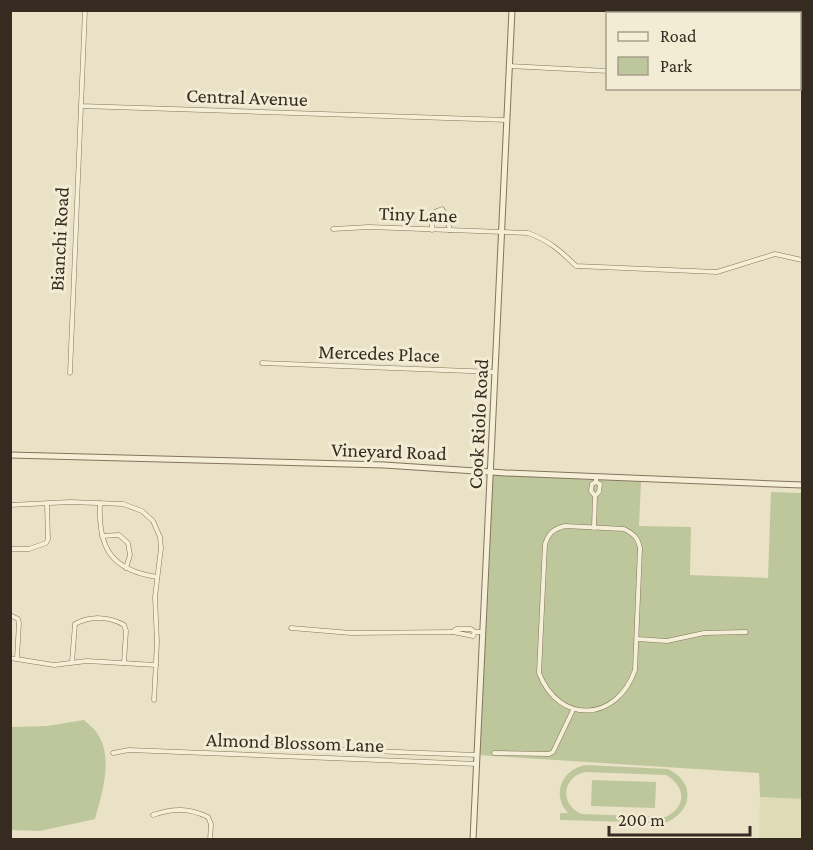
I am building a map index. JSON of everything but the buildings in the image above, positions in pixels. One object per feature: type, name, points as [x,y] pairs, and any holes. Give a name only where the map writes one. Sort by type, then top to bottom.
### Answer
[{"type":"street","points":[[81,106],[85,10]]},
{"type":"street","name":"Cook Riolo Road","points":[[473,840],[512,10]]},
{"type":"street","points":[[509,66],[606,71]]},
{"type":"street","name":"Central Avenue","points":[[81,106],[507,120]]},
{"type":"street","name":"Bianchi Road","points":[[70,374],[81,106]]},
{"type":"street","points":[[432,230],[432,213],[442,209],[450,230]]},
{"type":"street","name":"Tiny Lane","points":[[333,229],[369,227],[528,233],[554,246],[576,266],[717,272],[775,254],[802,260]]},
{"type":"street","name":"Mercedes Place","points":[[262,363],[495,372]]},
{"type":"street","name":"Vineyard Road","points":[[10,455],[278,461],[490,471],[596,479],[802,485]]},
{"type":"street","points":[[594,528],[595,496],[599,492],[600,484],[596,479]]},
{"type":"street","points":[[100,503],[102,536],[110,554],[126,569],[157,577]]},
{"type":"street","points":[[10,505],[100,503],[133,506],[153,521],[160,537],[161,548],[155,597],[154,700]]},
{"type":"street","points":[[10,549],[28,549],[46,543],[48,539],[47,504]]},
{"type":"street","points":[[565,526],[594,528],[624,529],[633,533],[638,540],[640,548],[635,670],[630,684],[619,698],[607,706],[592,711],[573,710],[553,697],[544,686],[539,673],[545,544],[554,529],[565,526]]},
{"type":"street","points":[[102,536],[119,535],[128,543],[130,555],[126,569]]},
{"type":"street","points":[[10,615],[18,619],[20,623],[17,658]]},
{"type":"street","points":[[72,662],[75,624],[96,618],[112,620],[124,626],[126,631],[124,663]]},
{"type":"street","points":[[291,628],[351,633],[453,632],[456,629],[464,632],[471,629],[475,632],[482,632]]},
{"type":"street","points":[[637,639],[667,641],[704,633],[746,632]]},
{"type":"street","points":[[10,658],[54,665],[72,662],[156,665]]},
{"type":"street","points":[[494,753],[541,755],[553,752],[573,710]]},
{"type":"street","points":[[265,747],[477,755]]},
{"type":"street","name":"Almond Blossom Lane","points":[[113,753],[129,750],[477,764]]},
{"type":"street","points":[[153,815],[170,809],[200,813],[208,817],[211,824],[210,840]]},
{"type":"shaded area","points":[[760,797],[802,799],[802,839],[759,840]]},
{"type":"green space","points":[[490,475],[641,482],[639,526],[691,527],[690,575],[768,578],[771,492],[802,493],[802,799],[760,797],[759,773],[477,755]]},
{"type":"green space","points":[[84,720],[97,733],[105,753],[105,776],[95,819],[40,831],[11,830],[11,727],[47,726]]},
{"type":"green space","points":[[586,765],[668,769],[683,781],[687,789],[686,805],[674,818],[665,823],[560,820],[560,813],[568,813],[560,798],[562,783],[565,777],[578,767]],"holes":[[[586,772],[666,775],[677,785],[681,796],[678,807],[666,817],[582,814],[575,810],[567,798],[566,791],[572,779]]]},
{"type":"green space","points":[[592,780],[656,782],[655,808],[591,806]]}]
